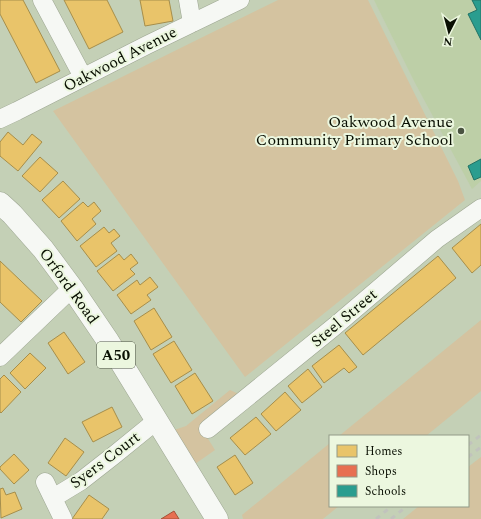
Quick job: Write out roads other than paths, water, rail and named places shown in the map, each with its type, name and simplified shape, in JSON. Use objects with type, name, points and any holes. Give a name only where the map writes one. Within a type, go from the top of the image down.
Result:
[{"type":"main road","name":"Orford Road","points":[[0,203],[12,214],[43,249],[72,288],[108,341],[217,519]]},
{"type":"street","points":[[42,0],[84,77]]},
{"type":"street","points":[[188,0],[192,24]]},
{"type":"street","name":"Oakwood Avenue","points":[[0,119],[240,0]]},
{"type":"street","name":"Steel Street","points":[[208,429],[335,326],[437,239],[481,208]]},
{"type":"street","points":[[0,357],[72,288]]},
{"type":"street","name":"Syers Court","points":[[53,498],[81,481],[156,421]]},
{"type":"street","name":"Syers Court","points":[[45,482],[63,519]]},
{"type":"railway","points":[[469,444],[481,435]]},
{"type":"railway","points":[[469,456],[481,447]]},
{"type":"railway","points":[[376,519],[391,507]]},
{"type":"railway","points":[[391,519],[406,507]]},
{"type":"place","name":"Oakwood Avenue Community Primary School","points":[[461,131]]}]
